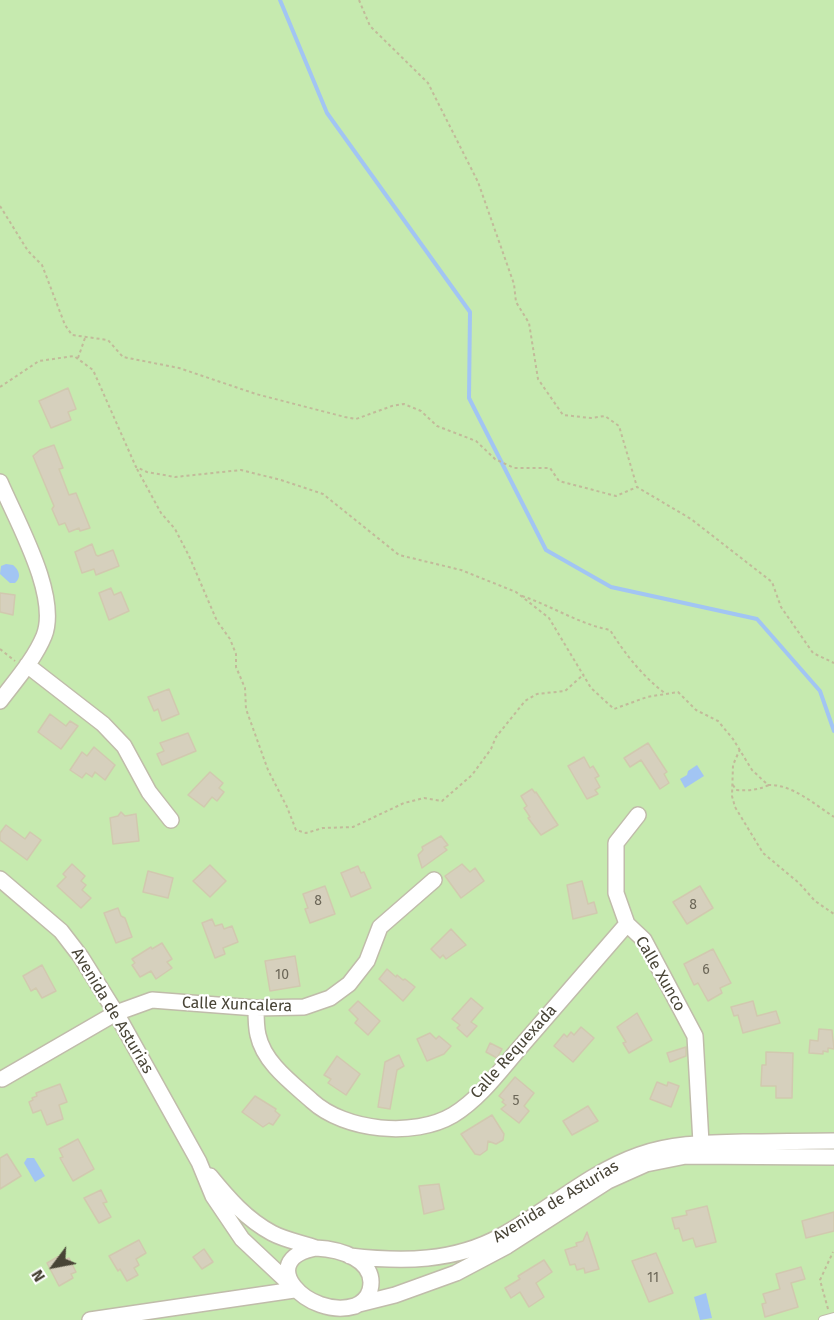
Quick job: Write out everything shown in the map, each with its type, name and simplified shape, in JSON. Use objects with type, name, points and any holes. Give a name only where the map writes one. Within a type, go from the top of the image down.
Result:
[{"type":"street","points":[[0,483],[42,579],[48,606],[45,635],[26,667],[0,701]]},
{"type":"street","points":[[26,667],[103,724],[124,746],[149,792],[171,820]]},
{"type":"street","name":"Calle Xunco","points":[[638,815],[616,843],[616,893],[627,924],[644,940],[695,1036],[700,1143]]},
{"type":"street","name":"Avenida de Asturias","points":[[0,879],[61,931],[81,957],[116,1013],[199,1162],[213,1196],[242,1239],[293,1288]]},
{"type":"street","name":"Calle Xuncalera","points":[[2,1079],[116,1013],[152,1000],[256,1008],[304,1007],[330,998],[349,984],[368,961],[380,927],[434,880]]},
{"type":"street","name":"Calle Requexada","points":[[256,1008],[258,1036],[264,1052],[281,1073],[319,1108],[353,1123],[388,1129],[422,1126],[453,1115],[482,1091],[627,924]]},
{"type":"street","name":"Avenida de Asturias","points":[[350,1256],[426,1259],[470,1249],[501,1236],[603,1171],[639,1154],[685,1143],[834,1141]]},
{"type":"street","name":"Avenida de Asturias","points":[[359,1304],[395,1295],[456,1273],[507,1246],[608,1181],[646,1164],[686,1156],[834,1157]]},
{"type":"street","name":"Avenida de Asturias","points":[[199,1162],[233,1203],[250,1219],[273,1233],[316,1248]]},
{"type":"street","points":[[316,1248],[350,1256],[362,1263],[369,1272],[371,1282],[369,1292],[359,1304],[324,1313],[293,1288],[288,1280],[290,1263],[300,1254],[316,1248]]},
{"type":"street","points":[[90,1320],[293,1288]]},
{"type":"path","points":[[359,0],[370,26],[428,83],[478,182],[514,284],[516,302],[529,323],[538,379],[563,415],[591,418],[606,416],[619,426],[637,487],[691,519],[772,582],[781,607],[813,653],[834,663]]},
{"type":"path","points":[[0,206],[28,251],[42,264],[65,325],[72,335],[108,339],[123,357],[179,368],[256,394],[345,417],[356,419],[404,404],[421,411],[437,426],[476,441],[495,459],[514,468],[550,468],[559,481],[616,496],[637,487]]},
{"type":"path","points":[[77,358],[86,338]]},
{"type":"path","points":[[0,387],[39,361],[74,356],[93,370],[136,467],[161,513],[175,529],[217,621],[230,639],[236,654],[236,667],[245,688],[246,709],[268,770],[296,830],[306,833],[323,828],[353,827],[404,803],[424,798],[442,801],[472,775],[491,749],[496,736],[525,701],[537,694],[565,691],[584,674]]},
{"type":"path","points":[[136,467],[147,472],[175,477],[241,470],[323,494],[399,555],[461,570],[520,596],[546,604],[595,627],[610,630],[650,682],[666,694]]},
{"type":"path","points":[[520,596],[549,618],[591,688],[614,709],[647,697],[678,692],[696,710],[718,721],[740,749],[752,770],[770,785]]},
{"type":"path","points":[[0,649],[26,667]]},
{"type":"path","points":[[740,749],[733,765],[732,796],[735,807],[763,853],[799,883],[815,901],[834,914]]},
{"type":"path","points":[[733,785],[736,790],[758,790],[780,784],[834,817]]},
{"type":"path","points":[[829,1317],[820,1280],[833,1252]]},
{"type":"green space","points":[[0,0],[834,0],[834,1320],[0,1320]]},
{"type":"water","points":[[13,565],[18,571],[19,576],[15,583],[10,583],[0,574],[1,566]]},
{"type":"water","points":[[697,765],[704,776],[685,788],[680,779]]},
{"type":"water","points":[[27,1158],[34,1158],[45,1176],[35,1182],[24,1163]]},
{"type":"water","points":[[706,1293],[712,1318],[700,1320],[694,1297]]},
{"type":"building","points":[[68,388],[76,409],[68,412],[71,420],[51,428],[39,401]]},
{"type":"building","points":[[54,445],[63,468],[59,469],[69,495],[76,493],[90,528],[80,531],[79,528],[69,532],[65,523],[59,525],[52,509],[54,506],[33,456],[40,450]]},
{"type":"building","points":[[92,544],[98,556],[113,550],[119,566],[96,575],[94,569],[82,573],[75,552]]},
{"type":"building","points":[[111,588],[114,595],[121,592],[129,611],[109,620],[99,593]]},
{"type":"building","points":[[0,593],[15,595],[13,615],[0,612]]},
{"type":"building","points":[[169,689],[179,714],[162,721],[158,709],[154,711],[148,697]]},
{"type":"building","points":[[50,714],[66,726],[70,721],[78,726],[61,749],[38,732]]},
{"type":"building","points":[[188,733],[196,751],[162,765],[157,754],[164,751],[160,743]]},
{"type":"building","points":[[648,743],[667,772],[664,774],[669,783],[660,789],[641,760],[630,767],[624,758]]},
{"type":"building","points":[[94,747],[115,765],[105,780],[95,772],[92,777],[86,773],[82,778],[70,770],[82,752],[87,756]]},
{"type":"building","points":[[584,757],[590,768],[593,766],[599,776],[595,778],[600,787],[595,790],[598,794],[587,799],[568,766]]},
{"type":"building","points":[[210,772],[223,783],[219,788],[224,792],[217,801],[212,797],[204,807],[188,795]]},
{"type":"building","points":[[532,789],[558,825],[541,835],[528,818],[530,817],[524,808],[527,806],[521,796]]},
{"type":"building","points":[[121,812],[125,816],[136,814],[139,841],[113,844],[110,818],[118,816]]},
{"type":"building","points":[[6,825],[25,839],[30,832],[41,840],[27,860],[0,840],[0,833]]},
{"type":"building","points":[[441,836],[448,845],[444,847],[447,850],[422,868],[418,855],[423,850],[422,847]]},
{"type":"building","points":[[72,864],[85,876],[81,881],[86,885],[82,890],[91,898],[81,908],[57,886],[66,877],[63,874]]},
{"type":"building","points":[[462,864],[470,872],[475,868],[484,881],[461,898],[445,876]]},
{"type":"building","points":[[210,865],[226,881],[210,897],[193,881]]},
{"type":"building","points":[[358,866],[361,873],[364,872],[371,888],[351,897],[341,873]]},
{"type":"building","points":[[148,871],[173,878],[168,898],[143,892]]},
{"type":"building","points":[[582,881],[588,904],[594,902],[597,913],[573,919],[567,885]]},
{"type":"building","points":[[325,886],[335,914],[310,923],[303,894]]},
{"type":"building","points":[[700,886],[713,908],[687,924],[673,902]]},
{"type":"building","points":[[118,908],[121,916],[125,918],[132,937],[116,943],[104,913]]},
{"type":"building","points":[[212,919],[215,926],[222,924],[224,929],[232,926],[238,942],[223,948],[225,954],[215,958],[202,923]]},
{"type":"building","points":[[451,929],[466,945],[446,959],[443,955],[440,958],[431,949]]},
{"type":"building","points":[[162,943],[172,959],[167,962],[172,968],[156,979],[151,971],[140,977],[132,965],[135,963],[132,959]]},
{"type":"building","points":[[713,949],[731,983],[720,988],[722,993],[708,1001],[698,983],[694,985],[684,964]]},
{"type":"building","points":[[295,956],[300,986],[270,991],[265,961]]},
{"type":"building","points":[[42,965],[56,991],[42,998],[36,988],[31,991],[23,976]]},
{"type":"building","points":[[387,969],[396,977],[397,975],[405,979],[415,987],[403,1001],[379,979]]},
{"type":"building","points":[[471,998],[483,1008],[471,1022],[477,1026],[467,1037],[457,1028],[460,1025],[452,1019]]},
{"type":"building","points":[[358,1001],[380,1021],[368,1035],[355,1023],[358,1019],[349,1010]]},
{"type":"building","points":[[753,1001],[757,1016],[776,1011],[780,1023],[743,1033],[738,1015],[734,1016],[731,1007]]},
{"type":"building","points":[[637,1013],[652,1040],[629,1053],[623,1043],[626,1042],[617,1027]]},
{"type":"building","points":[[581,1027],[594,1038],[573,1062],[554,1046],[564,1034],[567,1037],[571,1032],[574,1035]]},
{"type":"building","points":[[819,1029],[832,1030],[834,1049],[828,1048],[828,1052],[823,1051],[823,1054],[809,1053],[810,1040],[818,1041]]},
{"type":"building","points":[[430,1033],[436,1039],[439,1036],[451,1046],[444,1054],[427,1061],[417,1039]]},
{"type":"building","points":[[490,1043],[502,1049],[497,1058],[486,1052]]},
{"type":"building","points":[[686,1047],[686,1056],[670,1062],[667,1053]]},
{"type":"building","points":[[766,1052],[793,1053],[792,1098],[776,1098],[776,1086],[761,1086],[762,1065],[766,1065]]},
{"type":"building","points":[[399,1055],[404,1066],[397,1070],[390,1109],[378,1107],[385,1062]]},
{"type":"building","points":[[337,1056],[360,1074],[346,1095],[328,1083],[331,1079],[324,1075]]},
{"type":"building","points":[[515,1077],[534,1093],[524,1106],[529,1111],[519,1123],[501,1109],[506,1105],[499,1096]]},
{"type":"building","points":[[657,1082],[667,1086],[668,1082],[679,1086],[671,1107],[650,1099]]},
{"type":"building","points":[[60,1084],[67,1102],[59,1105],[63,1119],[47,1125],[41,1110],[33,1113],[29,1102],[37,1096],[36,1093]]},
{"type":"building","points":[[255,1096],[276,1109],[275,1111],[280,1115],[273,1125],[269,1123],[263,1127],[242,1112]]},
{"type":"building","points":[[588,1106],[598,1121],[572,1135],[563,1121]]},
{"type":"building","points":[[492,1115],[504,1134],[503,1140],[496,1144],[488,1141],[487,1150],[480,1155],[475,1154],[461,1134]]},
{"type":"building","points":[[78,1139],[94,1169],[73,1181],[60,1158],[63,1157],[59,1149]]},
{"type":"building","points":[[7,1154],[21,1176],[0,1189],[0,1158]]},
{"type":"building","points":[[439,1184],[444,1209],[424,1214],[419,1186]]},
{"type":"building","points":[[101,1190],[107,1202],[103,1203],[111,1217],[99,1223],[84,1198]]},
{"type":"building","points":[[707,1206],[716,1242],[696,1247],[693,1238],[683,1241],[679,1228],[675,1229],[672,1218],[687,1215],[686,1211]]},
{"type":"building","points":[[834,1212],[834,1231],[806,1238],[802,1221]]},
{"type":"building","points":[[587,1232],[599,1269],[585,1273],[584,1268],[577,1270],[575,1264],[570,1265],[565,1250],[577,1246],[576,1243],[583,1241]]},
{"type":"building","points":[[139,1240],[146,1253],[136,1259],[139,1265],[134,1268],[138,1275],[127,1281],[109,1256]]},
{"type":"building","points":[[204,1249],[213,1262],[202,1269],[193,1257]]},
{"type":"building","points":[[656,1253],[673,1293],[649,1302],[632,1261]]},
{"type":"building","points":[[61,1255],[64,1260],[69,1258],[76,1272],[71,1274],[73,1278],[59,1286],[47,1263]]},
{"type":"building","points":[[544,1260],[552,1272],[536,1283],[544,1297],[529,1307],[520,1292],[511,1298],[505,1288],[520,1279],[518,1276]]},
{"type":"building","points":[[801,1267],[805,1279],[791,1283],[798,1307],[765,1317],[762,1304],[766,1303],[763,1294],[780,1289],[776,1274]]},
{"type":"waterway","points":[[280,0],[327,113],[470,312],[469,398],[546,550],[611,587],[757,619],[820,691],[834,731]]}]
